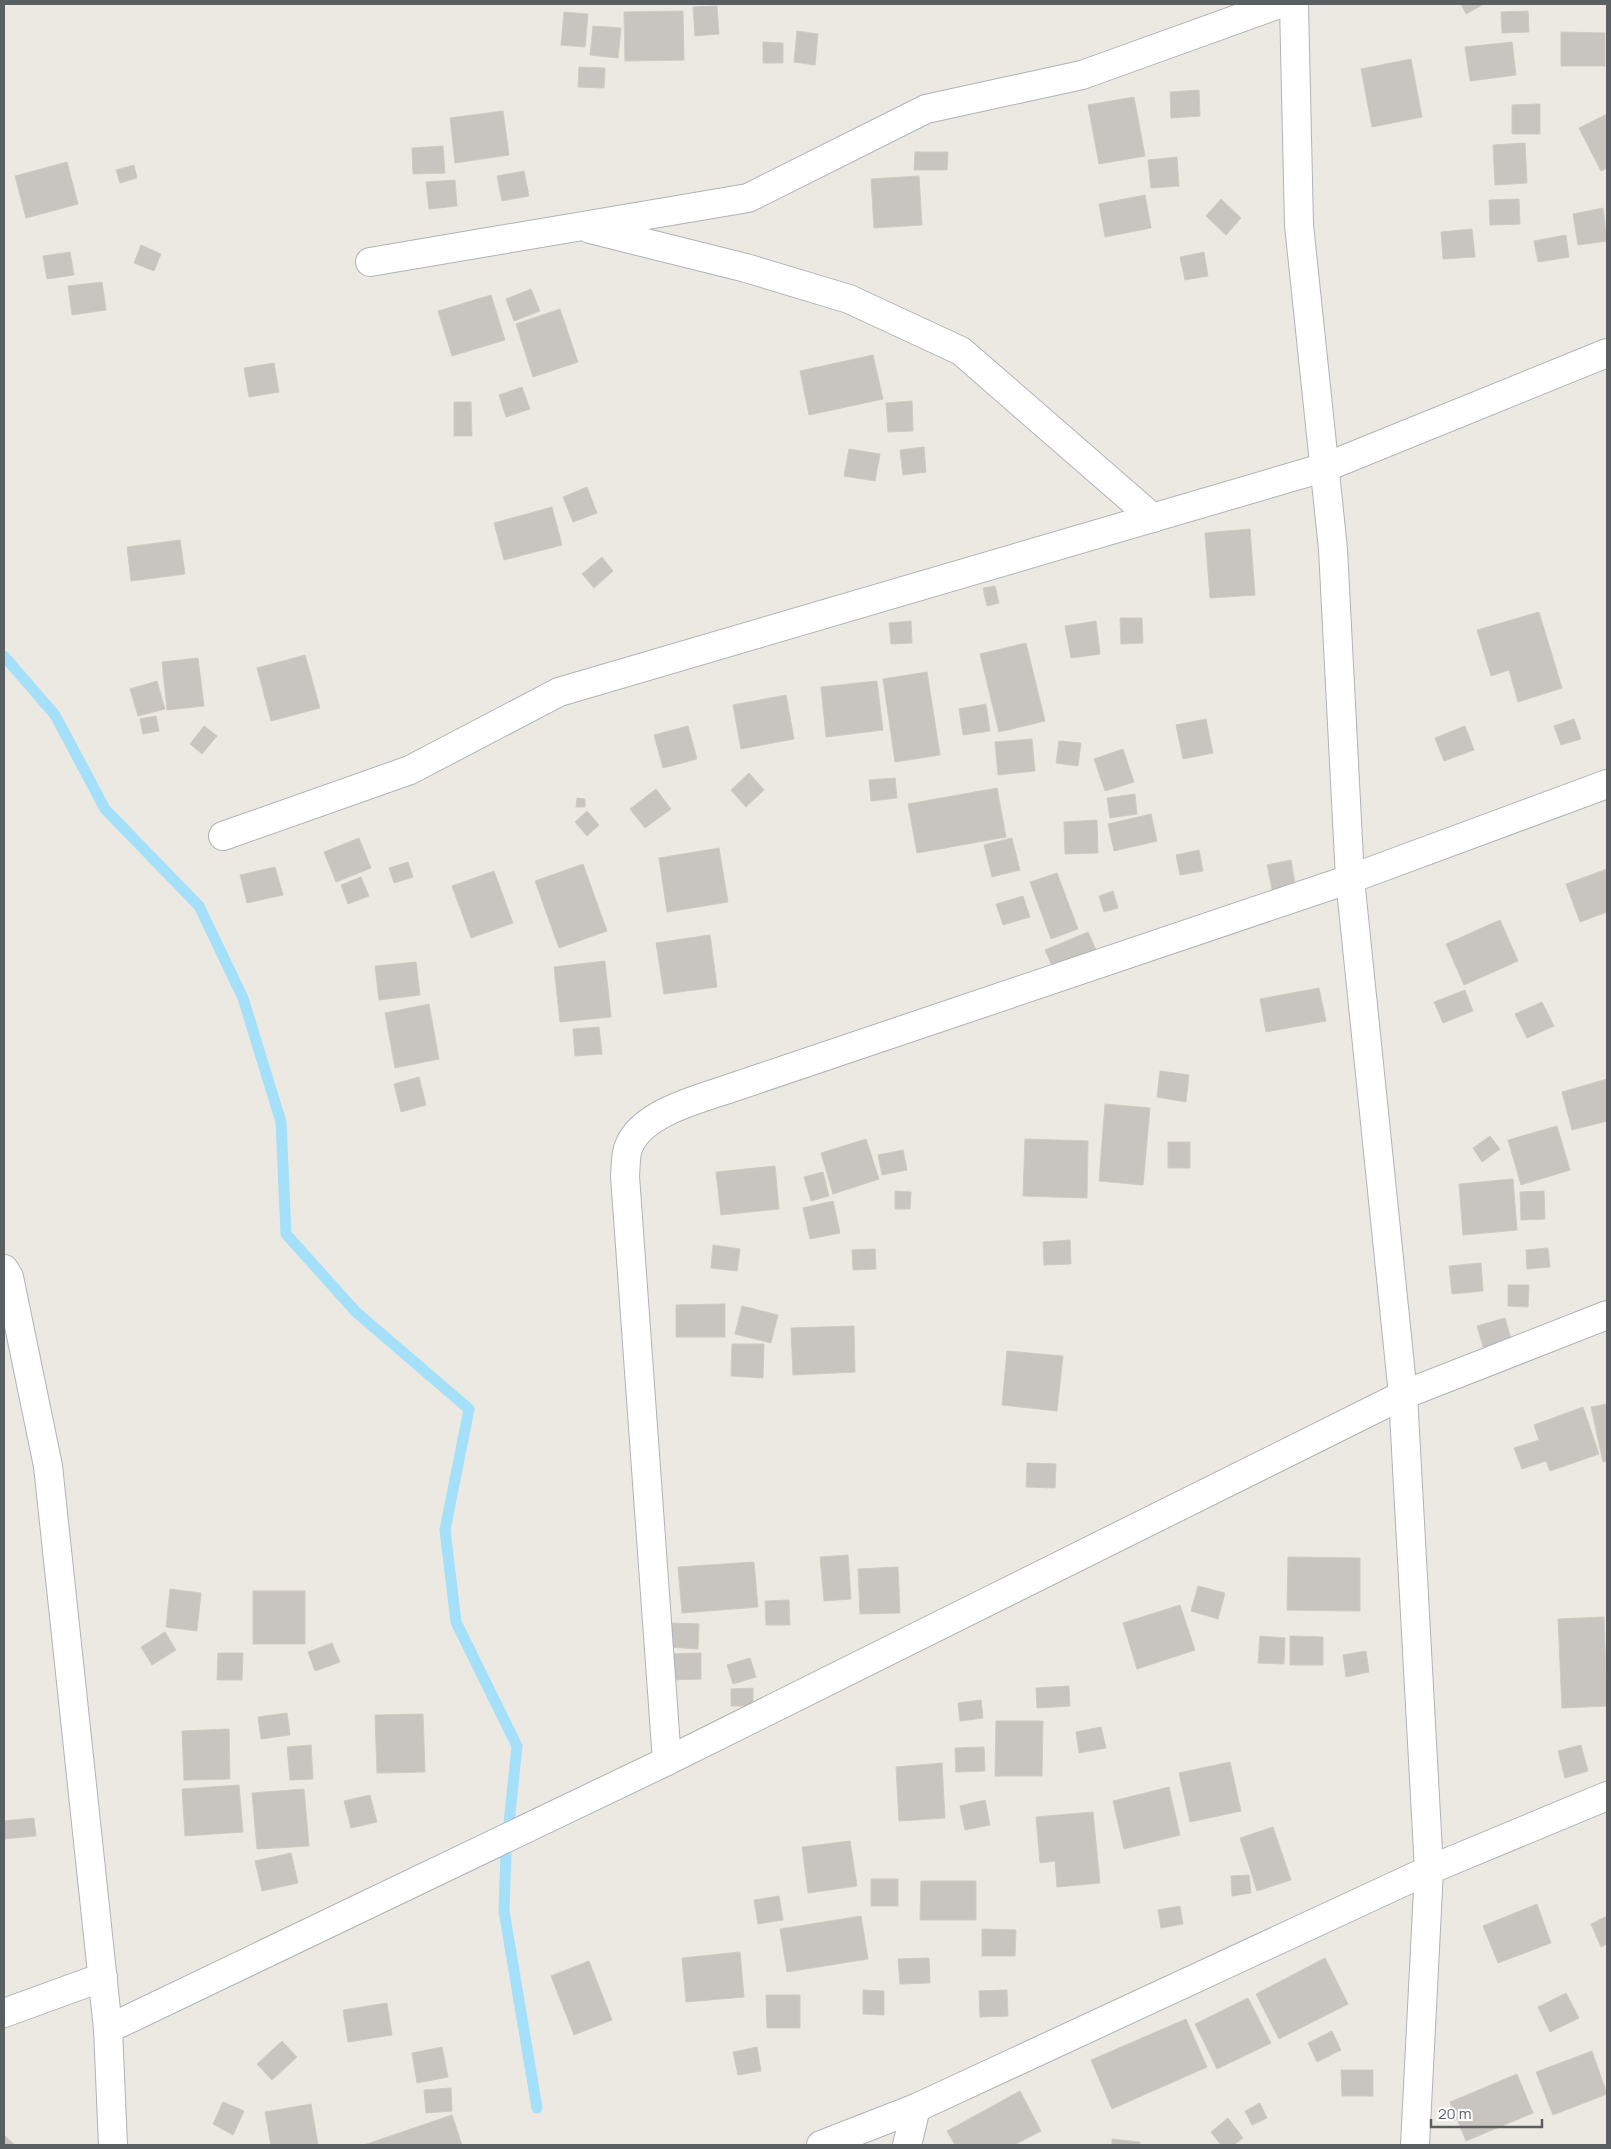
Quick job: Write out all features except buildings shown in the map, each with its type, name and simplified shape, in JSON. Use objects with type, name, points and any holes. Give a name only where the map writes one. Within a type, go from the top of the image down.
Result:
[{"type":"street","points":[[370,262],[748,198],[926,109],[1082,75],[1279,4]]},
{"type":"street","points":[[1294,4],[1299,225],[1333,549],[1350,879],[1403,1395],[1429,1870],[1415,2145]]},
{"type":"street","points":[[580,227],[746,268],[849,299],[961,351],[1153,518]]},
{"type":"street","points":[[223,836],[410,770],[559,692],[1326,468],[1607,353]]},
{"type":"street","points":[[666,1761],[625,1176],[628,1146],[640,1127],[673,1109],[734,1087],[1350,879],[1607,784]]},
{"type":"street","points":[[4,1268],[9,1277],[13,1346],[48,1466],[108,2029],[113,2145]]},
{"type":"street","points":[[108,2029],[666,1761],[1403,1395],[1607,1315]]},
{"type":"street","points":[[821,2145],[916,2108],[1429,1870],[1607,1796]]},
{"type":"street","points":[[4,2013],[103,1977]]},
{"type":"street","points":[[907,2145],[916,2108]]},
{"type":"waterway","points":[[4,656],[55,715],[105,809],[199,906],[243,998],[281,1122],[286,1234],[356,1312],[469,1409],[445,1530],[456,1622],[517,1746],[506,1852],[504,1911],[537,2108]]}]
